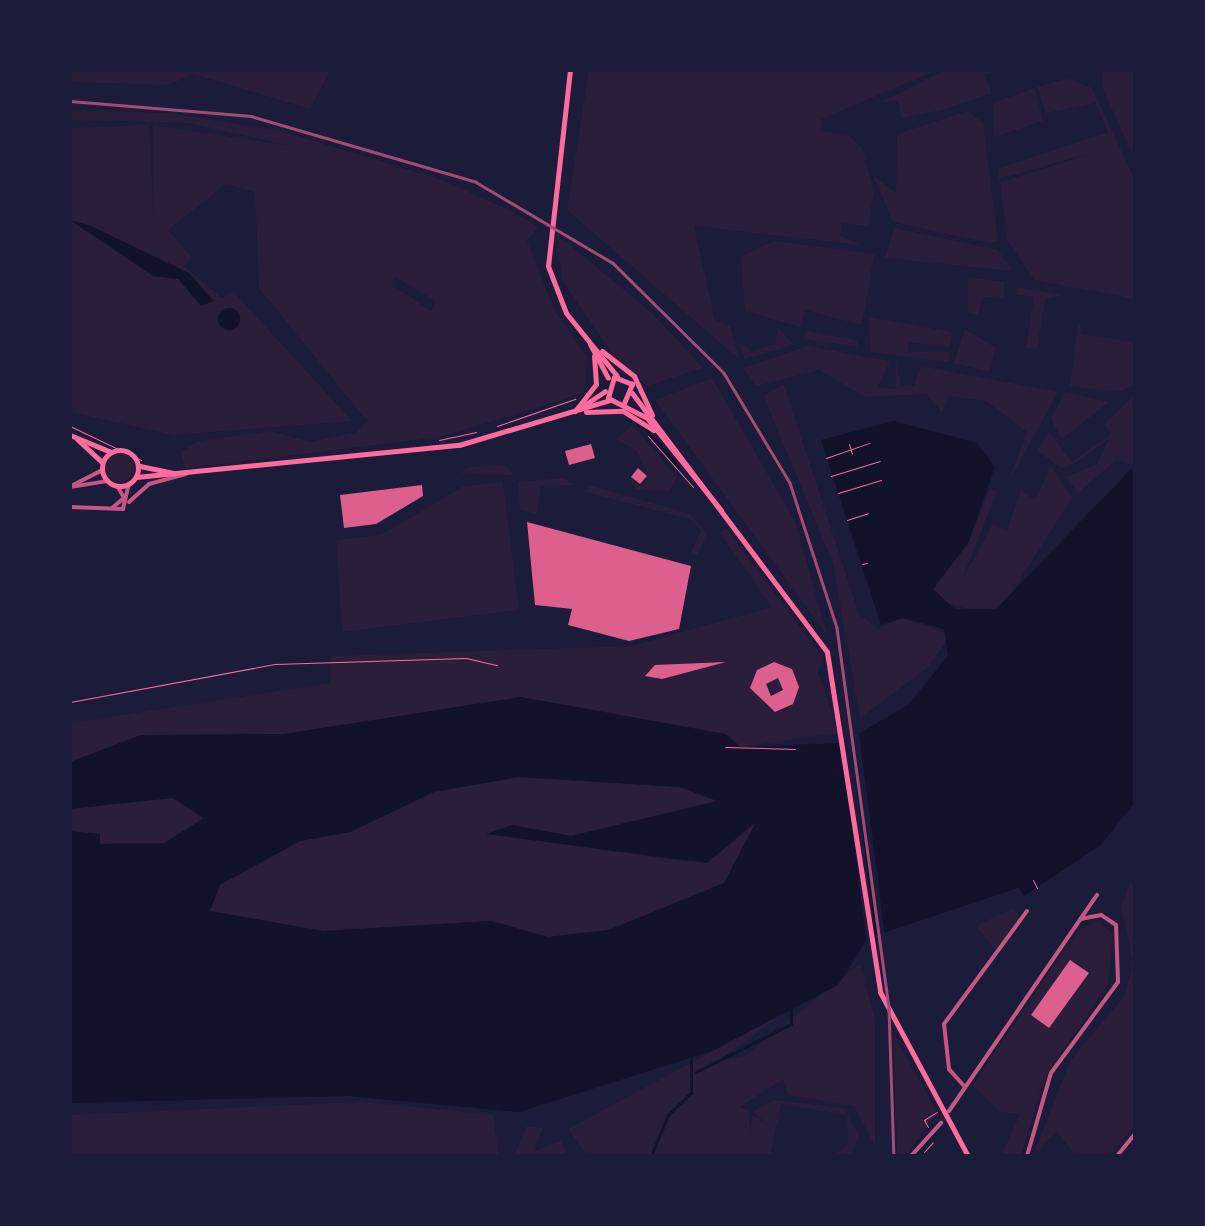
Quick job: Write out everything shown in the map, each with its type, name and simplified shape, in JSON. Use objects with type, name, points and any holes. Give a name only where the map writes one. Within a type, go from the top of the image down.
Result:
[{"type":"main road","points":[[568,72],[548,229],[550,280],[592,346],[656,422],[827,652],[876,977],[896,1029],[968,1156]]},
{"type":"main road","points":[[573,412],[605,391],[608,381],[592,346]]},
{"type":"main road","points":[[573,412],[594,389],[592,346]]},
{"type":"main road","points":[[592,346],[634,376],[656,422]]},
{"type":"main road","points":[[608,381],[617,376]]},
{"type":"main road","points":[[605,391],[610,400]]},
{"type":"main road","points":[[624,402],[632,393]]},
{"type":"main road","points":[[136,478],[459,445],[610,400],[624,402],[661,436],[730,520]]},
{"type":"main road","points":[[573,412],[622,411],[661,436]]},
{"type":"main road","points":[[72,436],[111,452],[130,452],[138,466],[136,478],[118,487],[106,481],[102,466],[72,436]]},
{"type":"main road","points":[[102,466],[111,452]]},
{"type":"main road","points":[[138,466],[186,474]]},
{"type":"street","points":[[70,486],[102,466]]},
{"type":"street","points":[[70,507],[110,509],[130,502],[149,484],[186,474]]},
{"type":"street","points":[[70,486],[106,481]]},
{"type":"street","points":[[130,484],[130,502]]},
{"type":"street","points":[[110,509],[124,498],[118,487]]},
{"type":"street","points":[[943,1111],[966,1087],[1096,895]]},
{"type":"street","points":[[966,1087],[950,1070],[944,1024],[1026,911]]},
{"type":"street","points":[[1027,1156],[1051,1072],[1118,982],[1119,934],[1101,915],[1080,919]]},
{"type":"street","points":[[914,1156],[941,1123]]},
{"type":"street","points":[[1117,1156],[1135,1134]]},
{"type":"path","points":[[430,441],[594,389]]},
{"type":"path","points":[[70,426],[128,446],[149,466]]},
{"type":"path","points":[[642,428],[704,501]]},
{"type":"path","points":[[826,458],[849,449],[867,443],[867,450],[849,449]]},
{"type":"path","points":[[832,476],[880,461]]},
{"type":"path","points":[[869,464],[870,469]]},
{"type":"path","points":[[838,493],[877,476]]},
{"type":"path","points":[[861,492],[872,477]]},
{"type":"path","points":[[867,478],[868,491]]},
{"type":"path","points":[[866,484],[879,488]]},
{"type":"path","points":[[866,484],[873,489]]},
{"type":"path","points":[[847,520],[868,513]]},
{"type":"path","points":[[862,564],[868,562]]},
{"type":"path","points":[[70,702],[275,664],[466,658],[497,665]]},
{"type":"path","points":[[725,747],[795,749]]},
{"type":"path","points":[[1032,880],[1037,888]]},
{"type":"path","points":[[931,1131],[924,1120],[943,1111]]},
{"type":"path","points":[[914,1156],[936,1138]]},
{"type":"shaded area","points":[[70,70],[330,70],[310,109],[194,74],[168,85],[70,82]]},
{"type":"shaded area","points":[[589,70],[937,70],[822,119],[820,131],[848,135],[862,148],[874,191],[868,226],[842,223],[840,236],[862,245],[694,226],[715,320],[730,326],[739,359],[567,210]]},
{"type":"shaded area","points":[[945,70],[999,70],[985,75],[992,93],[942,110],[901,118],[898,101],[881,102]]},
{"type":"shaded area","points":[[1102,70],[1135,70],[1135,160],[1102,87]]},
{"type":"shaded area","points":[[1068,78],[1092,88],[1135,180],[1135,299],[1034,280],[1007,239],[1000,183],[1094,152],[999,179],[998,169],[1108,132],[1096,103],[1046,113],[1037,87]]},
{"type":"shaded area","points":[[1035,88],[1043,121],[994,137],[993,103]]},
{"type":"shaded area","points":[[70,110],[168,113],[281,131],[442,180],[511,211],[538,227],[527,241],[555,311],[587,358],[584,393],[441,437],[185,468],[181,452],[199,441],[270,431],[310,442],[357,432],[367,421],[259,288],[255,192],[226,184],[168,230],[192,258],[184,266],[222,298],[233,291],[352,421],[174,435],[70,412],[70,128],[149,125],[154,220],[153,125],[297,147],[187,123],[70,120]],"holes":[[[395,277],[436,301],[431,311],[394,286]]]},
{"type":"shaded area","points":[[968,111],[983,123],[998,240],[990,243],[893,222],[873,175],[896,193],[897,134]]},
{"type":"shaded area","points":[[70,220],[91,226],[189,273],[214,301],[201,306],[178,279],[153,276]]},
{"type":"shaded area","points":[[894,228],[998,250],[1013,271],[885,258]]},
{"type":"shaded area","points":[[556,234],[651,312],[703,368],[647,386],[615,358],[562,280]]},
{"type":"shaded area","points":[[773,241],[874,254],[862,325],[805,310],[800,327],[745,311],[741,257]]},
{"type":"shaded area","points":[[968,277],[1005,282],[1003,298],[982,297],[978,315],[968,313]]},
{"type":"shaded area","points":[[1017,287],[1062,295],[1045,299],[1037,349],[1026,348],[1034,297],[1016,295]]},
{"type":"shaded area","points":[[229,308],[237,311],[237,327],[229,330],[221,327],[218,319],[221,311]]},
{"type":"shaded area","points":[[869,317],[953,332],[950,347],[908,342],[908,352],[950,352],[949,362],[870,352]]},
{"type":"shaded area","points":[[1079,318],[1081,334],[1135,342],[1135,385],[1118,392],[1070,386]]},
{"type":"shaded area","points":[[809,319],[807,331],[857,340],[857,347],[804,339]]},
{"type":"shaded area","points":[[778,327],[794,345],[744,359],[740,342],[751,351],[775,344]]},
{"type":"shaded area","points":[[965,329],[996,348],[990,372],[954,363]]},
{"type":"shaded area","points":[[807,346],[890,361],[878,387],[896,389],[896,362],[901,385],[914,386],[921,366],[1058,392],[1008,483],[1027,432],[986,401],[949,396],[942,412],[926,394],[865,397],[819,370],[756,386],[743,368]]},
{"type":"shaded area","points":[[712,378],[795,521],[827,635],[655,400]]},
{"type":"shaded area","points":[[784,385],[859,614],[878,629],[902,618],[951,635],[928,667],[860,718],[833,563],[763,395]]},
{"type":"shaded area","points":[[1065,392],[1109,402],[1062,439],[1051,419]]},
{"type":"shaded area","points":[[1135,395],[1135,465],[1116,460],[1078,493],[1066,477],[1097,464],[1109,439],[1070,466],[1061,468],[1038,451],[1042,442],[1049,432],[1072,462],[1111,434],[1104,424]]},
{"type":"shaded area","points":[[894,421],[977,443],[995,467],[968,543],[933,589],[955,609],[996,609],[1135,465],[1135,802],[1101,845],[1024,896],[1018,888],[868,938],[838,985],[712,1051],[519,1112],[348,1096],[70,1103],[70,831],[100,834],[100,844],[164,843],[204,818],[173,798],[70,809],[70,762],[141,735],[284,734],[521,697],[725,734],[741,747],[843,743],[908,705],[948,656],[944,629],[903,618],[881,625],[821,440]],"holes":[[[518,777],[680,787],[717,801],[571,836],[512,825],[486,834],[707,863],[756,822],[724,883],[609,930],[548,937],[491,921],[323,931],[210,911],[220,885],[300,841],[350,832],[434,792]]]},
{"type":"shaded area","points":[[633,425],[677,478],[669,491],[636,490],[629,478],[642,487],[648,476],[637,451],[616,439]]},
{"type":"shaded area","points":[[120,454],[130,458],[134,468],[130,478],[120,482],[110,478],[106,468],[110,458]]},
{"type":"shaded area","points":[[504,464],[514,475],[462,474],[466,468]]},
{"type":"shaded area","points":[[1051,466],[1072,498],[1006,601],[982,614],[943,601],[933,589],[968,543],[990,489],[997,492],[961,582],[993,524],[1007,531],[1021,490],[1035,500]]},
{"type":"shaded area","points":[[563,478],[574,485],[541,486],[537,514],[520,510],[518,482]]},
{"type":"shaded area","points":[[503,482],[519,610],[342,632],[336,540],[381,535],[464,486]]},
{"type":"shaded area","points":[[589,485],[688,513],[707,533],[698,555],[690,554],[701,530],[693,520],[586,492]]},
{"type":"shaded area","points":[[727,529],[823,658],[818,672],[838,733],[741,747],[725,734],[521,697],[284,734],[141,735],[70,762],[70,723],[330,683],[331,656],[632,646],[772,607],[719,532]]},
{"type":"shaded area","points":[[518,777],[680,787],[719,801],[571,836],[512,825],[502,835],[688,862],[757,820],[724,883],[608,930],[548,937],[491,921],[323,931],[210,911],[220,884],[300,841],[350,832],[434,792]]},
{"type":"shaded area","points":[[116,797],[173,798],[204,819],[164,843],[99,844],[70,831],[70,809]]},
{"type":"shaded area","points":[[1130,882],[1135,885],[1135,1126],[1109,1156],[1075,1156],[1057,1131],[1033,1156],[1070,1061],[1124,997],[1133,962],[1121,907]]},
{"type":"shaded area","points":[[1013,908],[1022,921],[995,950],[976,926]]},
{"type":"shaded area","points":[[1098,921],[1113,934],[1108,985],[1045,1076],[1021,1156],[1001,1156],[1020,1114],[1000,1112],[973,1085],[1078,930]]},
{"type":"shaded area","points":[[860,964],[875,1020],[875,1146],[854,1106],[788,1095],[783,1079],[740,1107],[749,1110],[750,1133],[753,1114],[769,1127],[753,1111],[775,1100],[843,1108],[859,1135],[851,1156],[836,1154],[848,1145],[847,1115],[781,1104],[770,1156],[587,1156],[568,1129],[784,1013],[718,1061],[745,1056]]},
{"type":"shaded area","points":[[894,1035],[937,1112],[906,1156],[897,1156]]},
{"type":"shaded area","points":[[363,1102],[493,1115],[499,1156],[70,1156],[70,1115]]},
{"type":"shaded area","points":[[527,1126],[543,1128],[534,1151],[561,1141],[568,1156],[514,1156]]},
{"type":"pier","points":[[859,731],[885,936],[878,939],[852,734]]},
{"type":"pier","points":[[850,734],[876,940],[867,945],[841,738]]},
{"type":"building","points":[[591,444],[595,458],[569,465],[565,451]]},
{"type":"building","points":[[638,468],[647,476],[640,484],[631,477]]},
{"type":"building","points":[[422,485],[423,496],[376,524],[344,528],[340,495]]},
{"type":"building","points":[[527,522],[691,566],[679,629],[629,641],[568,625],[572,609],[535,605]]},
{"type":"building","points":[[726,662],[662,679],[645,676],[655,665]]},
{"type":"building","points":[[774,662],[792,669],[799,687],[793,704],[775,712],[750,688],[757,670]],"holes":[[[778,678],[783,690],[771,696],[766,684]]]},
{"type":"building","points":[[1070,960],[1089,973],[1049,1028],[1031,1015]]},
{"type":"waterway","points":[[644,426],[678,467]]},
{"type":"waterway","points":[[696,1072],[791,1024],[791,1010]]},
{"type":"waterway","points":[[651,1156],[668,1115],[691,1093],[691,1058]]},
{"type":"railway","points":[[70,101],[251,116],[476,182],[613,263],[724,373],[790,483],[837,628],[889,1009],[894,1156]]}]
